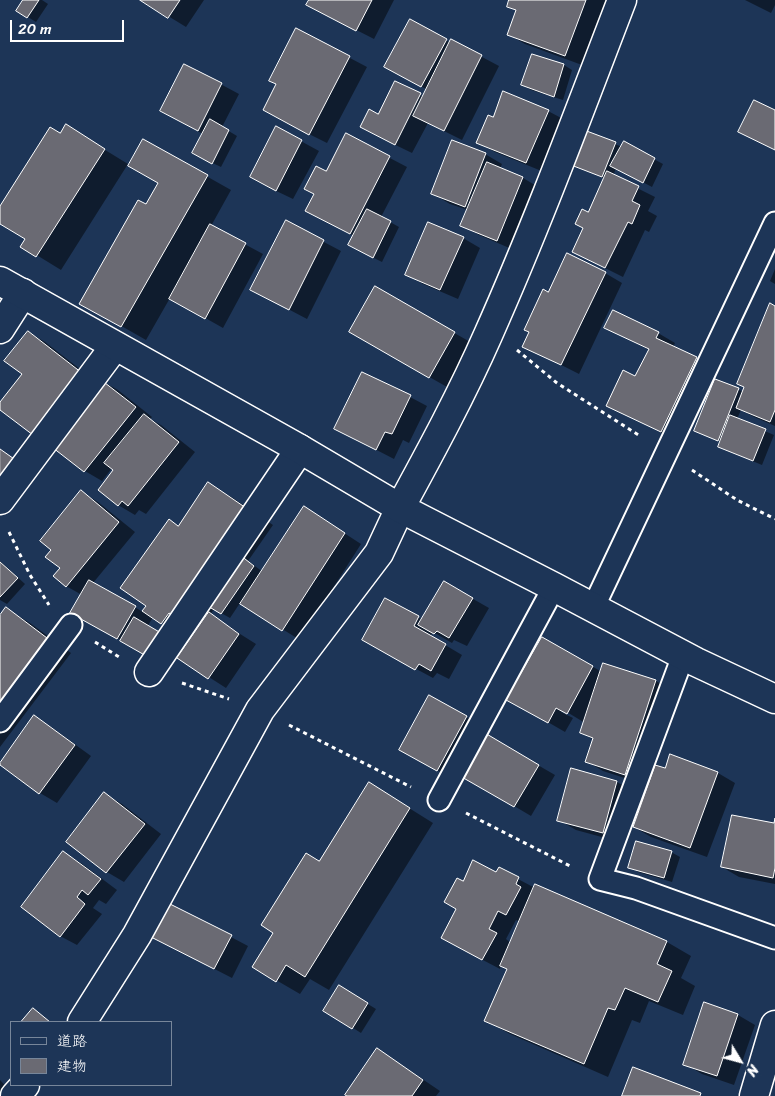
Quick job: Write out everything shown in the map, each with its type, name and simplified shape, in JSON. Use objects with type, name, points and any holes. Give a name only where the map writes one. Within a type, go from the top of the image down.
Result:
[{"type":"street","points":[[83,1021],[137,935],[260,710],[379,553],[488,335],[553,181],[622,0]]},
{"type":"street","points":[[0,329],[12,287],[300,449],[400,508],[683,656],[775,700]]},
{"type":"street","points":[[0,500],[115,346]]},
{"type":"street","points":[[149,672],[300,449]]},
{"type":"street","points":[[754,1096],[775,1025]]},
{"type":"street","points":[[15,1096],[24,1086]]},
{"type":"lane","points":[[593,608],[775,223]]},
{"type":"lane","points":[[439,800],[554,587]]},
{"type":"lane","points":[[0,722],[71,625]]},
{"type":"lane","points":[[683,656],[600,879],[636,888],[775,938]]},
{"type":"path","points":[[488,335],[520,352],[557,383],[737,500],[775,519]]},
{"type":"building","points":[[23,0],[39,0],[27,18],[16,11]]},
{"type":"building","points":[[140,0],[180,0],[168,18]]},
{"type":"building","points":[[309,0],[372,0],[356,31],[306,5]]},
{"type":"building","points":[[509,0],[586,0],[565,56],[507,35],[516,10],[507,7]]},
{"type":"building","points":[[410,19],[447,39],[421,87],[384,67]]},
{"type":"building","points":[[296,28],[350,56],[309,135],[263,110],[276,84],[269,81]]},
{"type":"building","points":[[451,39],[482,55],[444,131],[413,116]]},
{"type":"building","points":[[532,54],[564,64],[554,97],[521,85]]},
{"type":"building","points":[[184,64],[222,83],[198,131],[160,111]]},
{"type":"building","points":[[395,81],[421,93],[395,145],[360,127],[369,109],[378,114]]},
{"type":"building","points":[[503,91],[549,110],[526,163],[476,143],[488,115],[493,117]]},
{"type":"building","points":[[754,100],[775,110],[775,150],[738,132]]},
{"type":"building","points":[[210,119],[229,130],[212,164],[192,153]]},
{"type":"building","points":[[66,124],[105,149],[36,257],[20,247],[25,239],[0,224],[0,206],[50,127],[60,133]]},
{"type":"building","points":[[276,126],[302,140],[276,191],[250,177]]},
{"type":"building","points":[[584,130],[616,142],[602,177],[571,165]]},
{"type":"building","points":[[346,133],[390,156],[350,234],[305,211],[314,194],[304,189],[316,166],[326,171]]},
{"type":"building","points":[[143,139],[208,175],[121,327],[79,304],[138,200],[146,204],[158,183],[128,166]]},
{"type":"building","points":[[452,140],[486,153],[465,207],[431,194]]},
{"type":"building","points":[[624,141],[655,158],[643,183],[610,166]]},
{"type":"building","points":[[487,162],[523,177],[497,241],[460,226]]},
{"type":"building","points":[[607,171],[639,186],[632,201],[640,205],[632,224],[628,222],[605,268],[572,252],[583,228],[575,224],[582,209],[588,212]]},
{"type":"building","points":[[367,209],[391,221],[373,258],[348,245]]},
{"type":"building","points":[[286,220],[324,240],[289,310],[250,290]]},
{"type":"building","points":[[428,222],[464,237],[440,290],[405,275]]},
{"type":"building","points":[[210,224],[246,243],[205,319],[169,299]]},
{"type":"building","points":[[567,253],[606,272],[561,365],[522,347],[529,332],[524,330],[543,289],[548,292]]},
{"type":"building","points":[[375,286],[455,332],[429,378],[349,332]]},
{"type":"building","points":[[770,303],[775,306],[775,410],[770,422],[736,408],[744,387],[737,384]]},
{"type":"building","points":[[613,310],[659,332],[656,338],[697,357],[661,432],[606,406],[623,370],[635,376],[649,349],[604,328]]},
{"type":"building","points":[[28,331],[82,373],[33,435],[0,410],[0,402],[22,374],[4,361]]},
{"type":"building","points":[[362,372],[411,395],[392,434],[385,432],[376,450],[334,429]]},
{"type":"building","points":[[100,379],[136,407],[84,472],[48,444]]},
{"type":"building","points":[[715,379],[739,388],[718,441],[694,431]]},
{"type":"building","points":[[144,414],[179,442],[128,506],[122,501],[118,506],[98,490],[113,470],[104,463]]},
{"type":"building","points":[[730,415],[766,429],[753,461],[718,447]]},
{"type":"building","points":[[0,449],[17,461],[0,485]]},
{"type":"building","points":[[208,482],[249,510],[175,617],[169,613],[161,624],[142,611],[146,606],[120,588],[169,519],[178,526]]},
{"type":"building","points":[[81,490],[119,522],[66,587],[53,576],[60,568],[45,557],[51,550],[40,541]]},
{"type":"building","points":[[304,506],[345,533],[282,631],[240,604]]},
{"type":"building","points":[[240,555],[254,566],[221,614],[206,605]]},
{"type":"building","points":[[0,562],[18,578],[0,597]]},
{"type":"building","points":[[89,580],[136,606],[117,639],[70,613]]},
{"type":"building","points":[[444,581],[473,598],[449,638],[437,631],[434,634],[418,625]]},
{"type":"building","points":[[385,598],[419,616],[414,626],[446,644],[431,671],[419,664],[415,670],[362,640]]},
{"type":"building","points":[[6,607],[47,638],[0,702],[0,615]]},
{"type":"building","points":[[209,612],[239,634],[208,679],[177,658]]},
{"type":"building","points":[[134,617],[161,633],[148,657],[120,641]]},
{"type":"building","points":[[542,637],[593,666],[567,714],[556,708],[548,723],[506,700]]},
{"type":"building","points":[[603,663],[656,680],[625,775],[585,762],[593,738],[580,733]]},
{"type":"building","points":[[429,695],[467,716],[437,771],[399,750]]},
{"type":"building","points":[[34,715],[75,745],[39,794],[0,765]]},
{"type":"building","points":[[485,733],[539,765],[514,807],[460,776]]},
{"type":"building","points":[[670,754],[718,772],[690,848],[633,827],[655,765],[665,768]]},
{"type":"building","points":[[571,768],[617,781],[603,833],[557,821]]},
{"type":"building","points":[[369,782],[410,808],[305,977],[286,965],[276,982],[252,967],[273,933],[261,925],[306,853],[319,861]]},
{"type":"building","points":[[104,792],[145,824],[106,873],[66,842]]},
{"type":"building","points":[[732,815],[774,823],[775,818],[775,868],[773,878],[721,867]]},
{"type":"building","points":[[636,841],[672,851],[664,878],[628,868]]},
{"type":"building","points":[[63,851],[101,879],[88,895],[82,890],[77,897],[85,904],[60,937],[21,907]]},
{"type":"building","points":[[473,860],[496,872],[499,867],[519,877],[516,884],[521,887],[506,915],[498,911],[489,929],[497,933],[482,960],[441,938],[456,909],[444,902],[457,878],[463,881]]},
{"type":"building","points":[[535,884],[667,941],[657,964],[672,971],[658,1002],[625,988],[615,1010],[608,1008],[584,1064],[484,1021],[507,969],[500,966]]},
{"type":"building","points":[[166,902],[232,935],[214,969],[149,936]]},
{"type":"building","points":[[339,985],[368,1003],[352,1029],[323,1011]]},
{"type":"building","points":[[704,1002],[738,1014],[717,1076],[683,1065]]},
{"type":"building","points":[[33,1008],[49,1021],[22,1021]]},
{"type":"building","points":[[377,1048],[423,1080],[412,1096],[345,1095]]},
{"type":"building","points":[[633,1067],[701,1093],[700,1096],[622,1096]]}]
